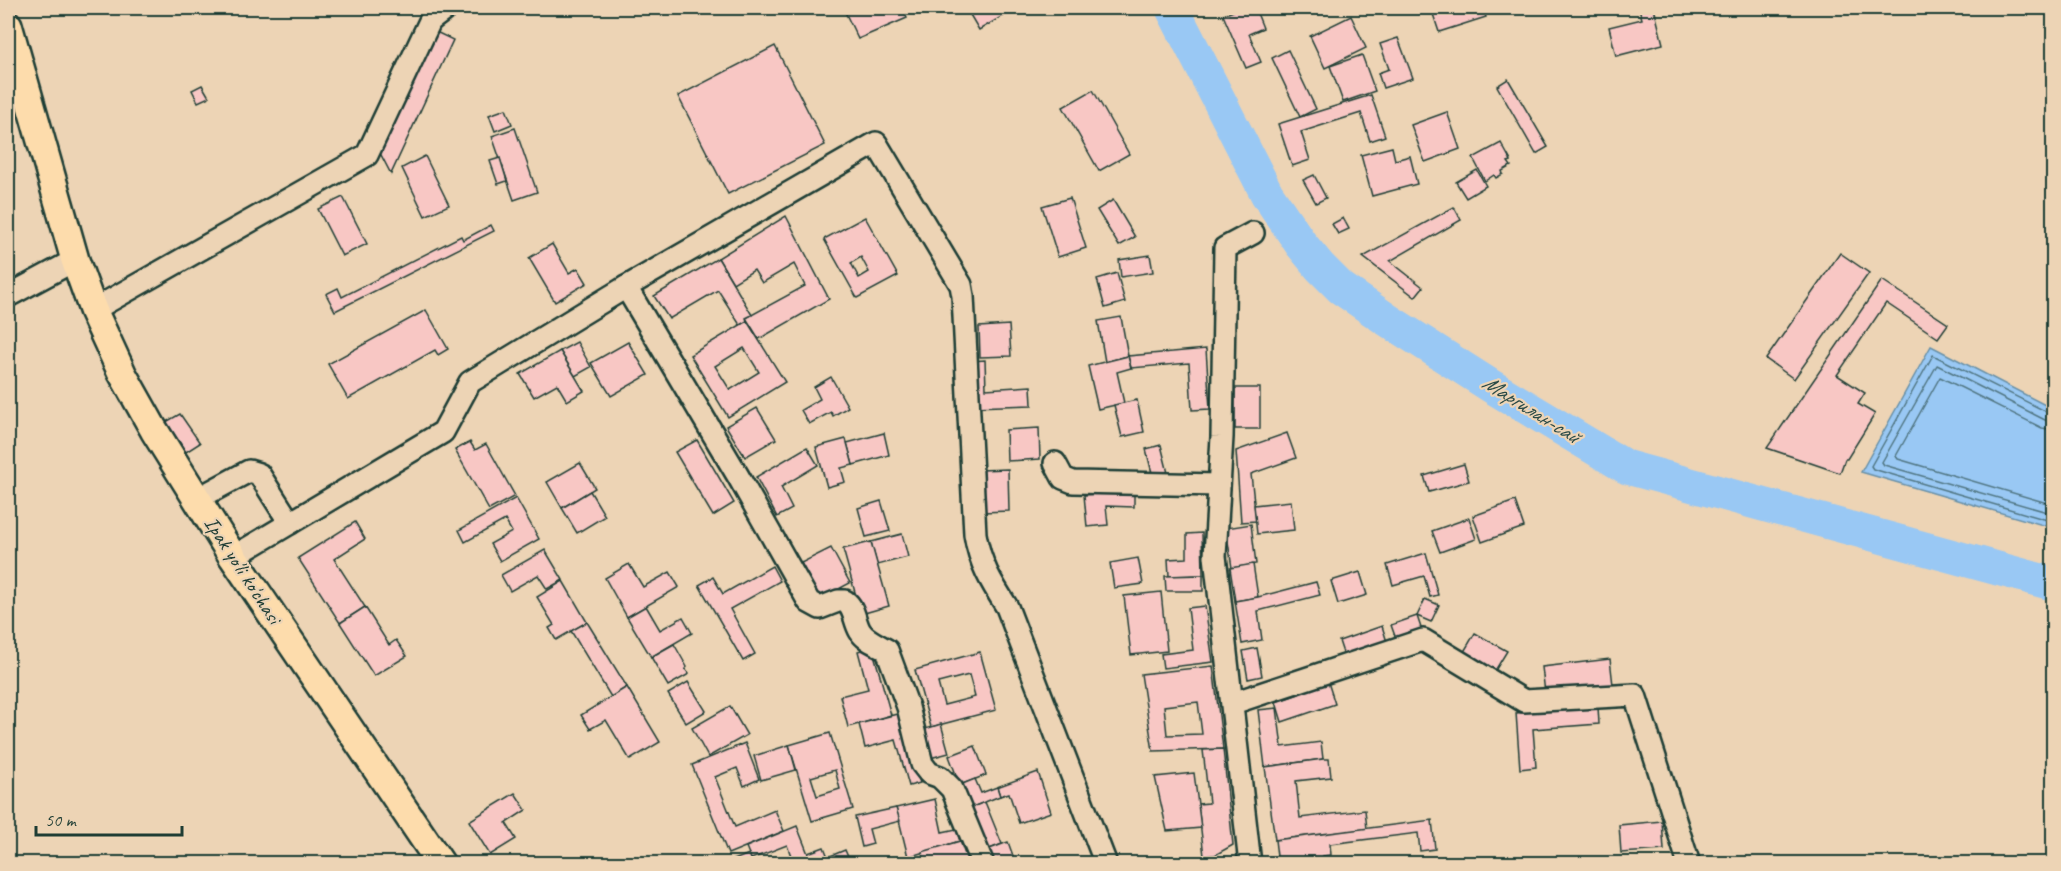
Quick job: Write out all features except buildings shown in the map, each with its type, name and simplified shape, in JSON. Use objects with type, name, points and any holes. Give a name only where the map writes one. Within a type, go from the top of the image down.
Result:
[{"type":"main road","name":"Ipak yo'li ko'chasi","points":[[8,25],[75,260],[93,310],[122,373],[154,430],[233,557],[441,864]]},
{"type":"street","points":[[93,310],[367,155],[430,21],[447,8]]},
{"type":"street","points":[[233,557],[443,432],[470,382],[626,287],[876,143],[961,285],[978,555],[988,579],[1007,608],[1106,864]]},
{"type":"street","points":[[1250,864],[1215,556],[1222,426],[1225,248],[1254,233]]},
{"type":"street","points":[[8,296],[75,260]]},
{"type":"street","points":[[626,287],[738,476],[809,602],[820,608],[838,601],[846,601],[850,605],[860,631],[869,640],[887,650],[908,707],[922,764],[929,773],[940,777],[952,789],[982,864]]},
{"type":"street","points":[[1055,463],[1063,478],[1072,482],[1219,485]]},
{"type":"street","points":[[197,499],[249,471],[259,474],[290,523]]},
{"type":"street","points":[[1233,703],[1423,640],[1524,701],[1635,695],[1689,864]]},
{"type":"water","points":[[1931,346],[2053,409],[2053,528],[1861,472]]},
{"type":"waterway","name":"Маргилан-сай","points":[[1172,8],[1267,194],[1301,244],[1341,288],[1386,319],[1491,386],[1626,467],[2054,584]]}]
